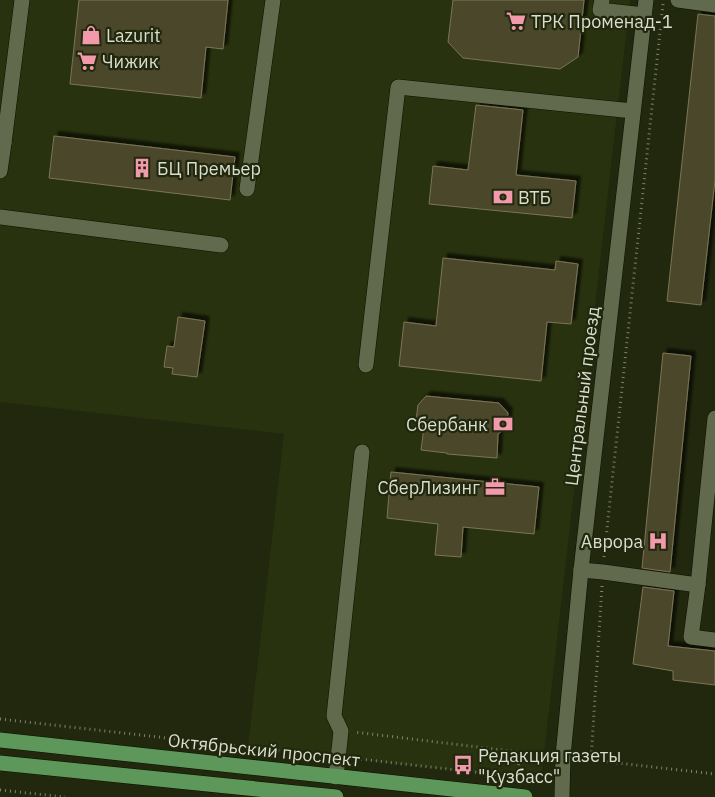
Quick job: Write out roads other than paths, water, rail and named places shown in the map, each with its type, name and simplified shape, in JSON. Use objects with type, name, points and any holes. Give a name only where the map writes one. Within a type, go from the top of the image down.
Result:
[{"type":"main road","name":"Октябрьский проспект","points":[[0,740],[525,797]]},
{"type":"main road","points":[[0,763],[336,797]]},
{"type":"street","points":[[0,171],[5,98],[22,0]]},
{"type":"street","points":[[247,189],[272,0]]},
{"type":"street","points":[[602,0],[600,10],[645,8]]},
{"type":"street","points":[[678,0],[715,5]]},
{"type":"street","name":"Центральный проезд","points":[[562,797],[563,756],[581,570],[645,8]]},
{"type":"street","points":[[366,365],[398,87],[633,111]]},
{"type":"street","points":[[0,218],[221,245]]},
{"type":"street","points":[[715,418],[692,636],[715,640]]},
{"type":"street","points":[[336,777],[341,731],[334,716],[362,452]]},
{"type":"street","points":[[581,570],[698,585]]},
{"type":"place","name":"ТРК Променад-1","points":[[516,21]]},
{"type":"place","name":"Lazurit","points":[[91,35]]},
{"type":"place","name":"Чижик","points":[[87,61]]},
{"type":"place","name":"БЦ Премьер","points":[[142,168]]},
{"type":"place","name":"ВТБ","points":[[503,197]]},
{"type":"place","name":"Сбербанк","points":[[503,424]]},
{"type":"place","name":"СберЛизинг","points":[[495,487]]},
{"type":"place","name":"Аврора","points":[[658,541]]},
{"type":"place","name":"Редакция газеты \"Кузбасс\"","points":[[463,765]]}]
